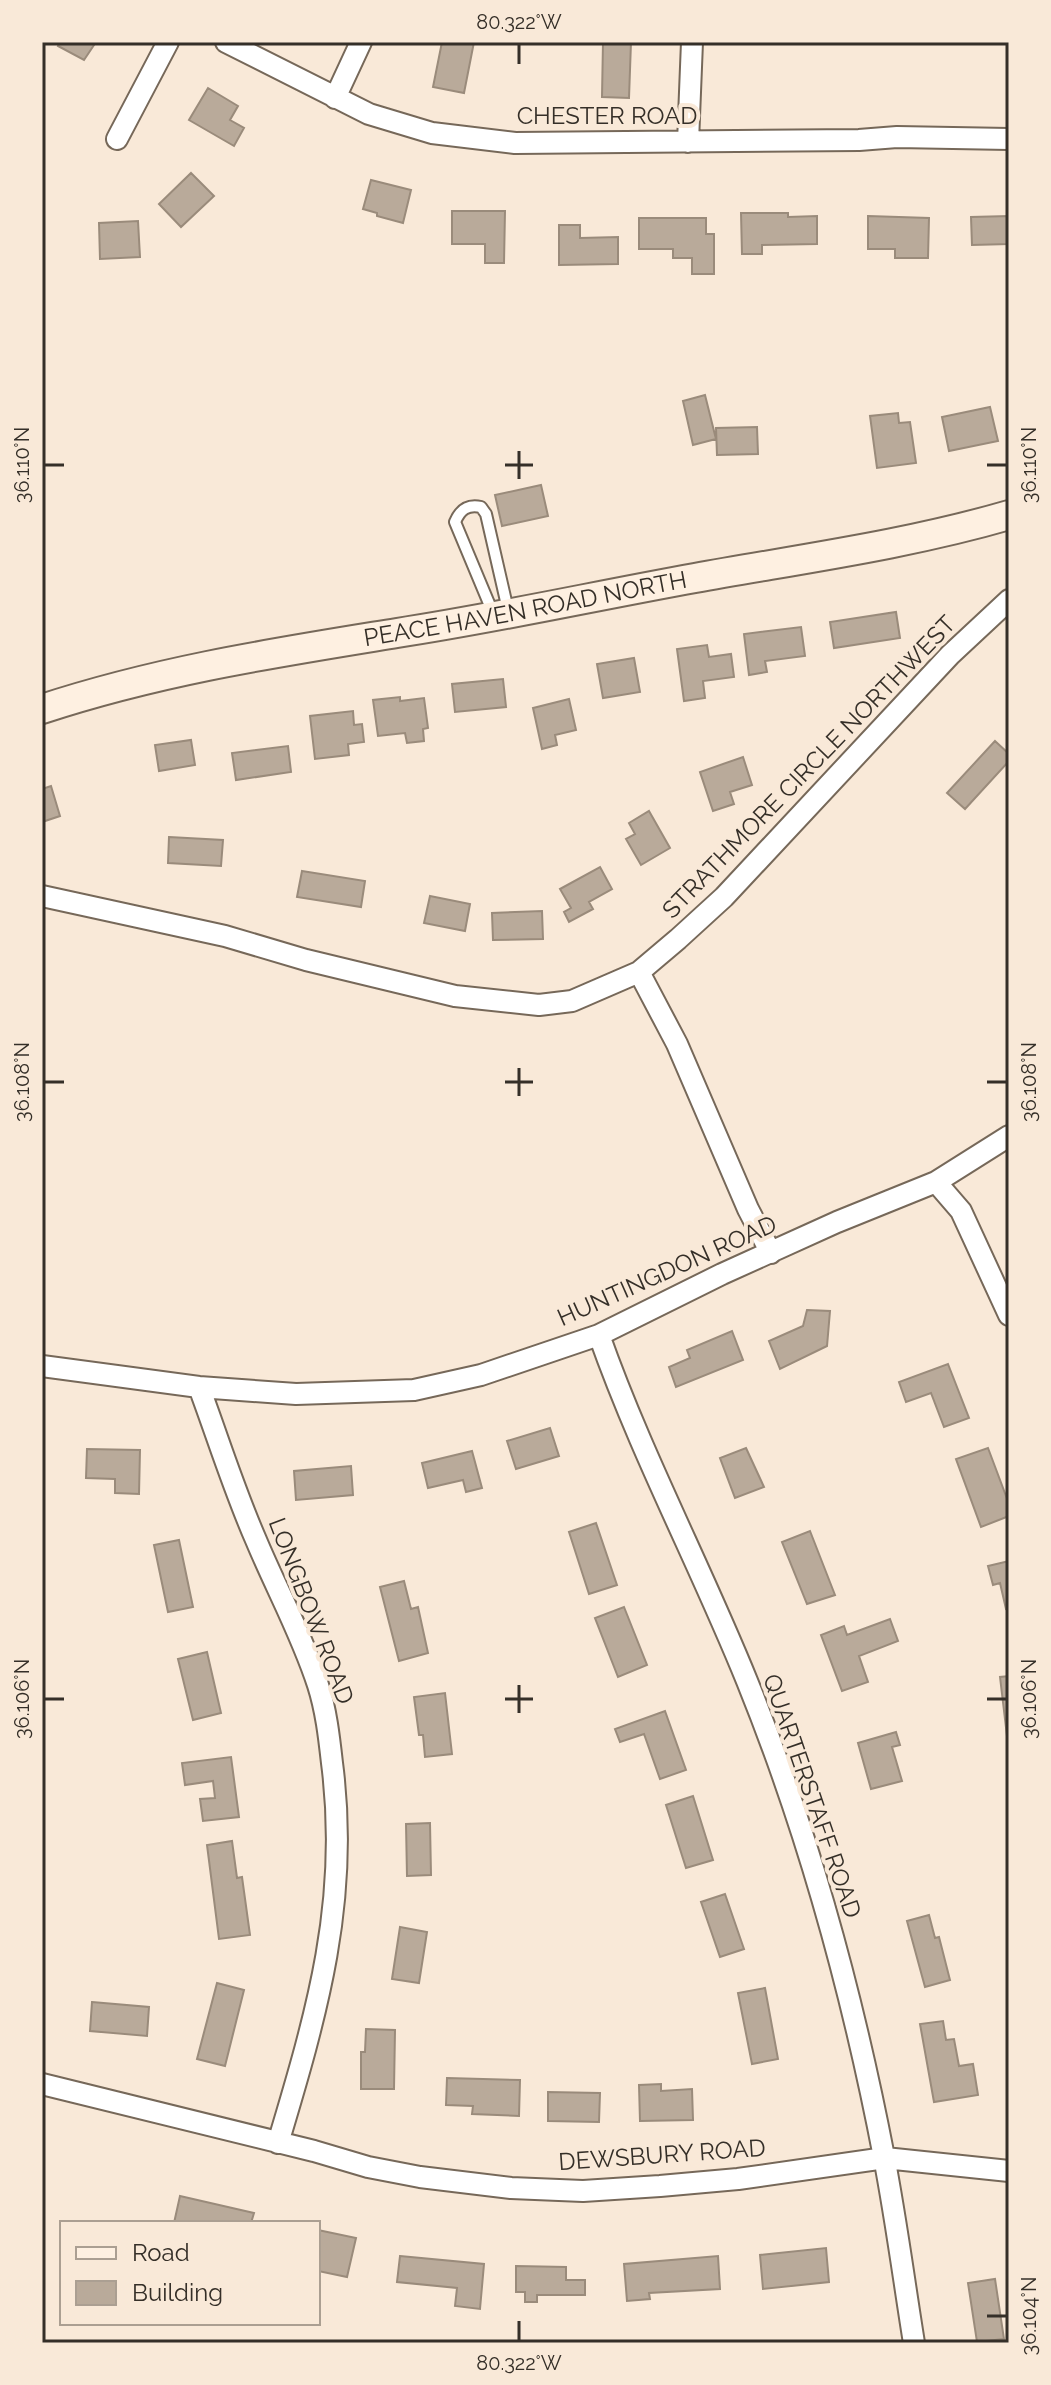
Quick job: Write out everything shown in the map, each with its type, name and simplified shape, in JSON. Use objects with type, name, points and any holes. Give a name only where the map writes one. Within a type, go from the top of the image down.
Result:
[{"type":"main road","name":"PEACE HAVEN ROAD NORTH","points":[[42,709],[136,680],[196,667],[778,566],[902,542],[1009,515]]},
{"type":"street","points":[[117,139],[168,42]]},
{"type":"street","name":"CHESTER ROAD","points":[[226,42],[369,114],[432,133],[515,143],[897,137],[1009,139]]},
{"type":"street","points":[[335,98],[361,42]]},
{"type":"street","points":[[688,142],[692,42]]},
{"type":"street","name":"STRATHMORE CIRCLE NORTHWEST","points":[[42,896],[225,936],[306,960],[455,996],[505,1004],[556,1005],[599,991],[639,972],[724,897],[950,655],[1009,600]]},
{"type":"street","points":[[639,972],[677,1044],[748,1209],[771,1253]]},
{"type":"street","name":"HUNTINGDON ROAD","points":[[42,1366],[199,1387],[296,1394],[414,1390],[481,1375],[599,1335],[722,1274],[936,1182],[1009,1136]]},
{"type":"street","points":[[936,1182],[961,1211],[1009,1315]]},
{"type":"street","name":"QUARTERSTAFF ROAD","points":[[599,1335],[619,1393],[747,1681],[804,1838],[844,1984],[885,2158],[914,2343]]},
{"type":"street","name":"LONGBOW ROAD","points":[[199,1387],[256,1542],[271,1569],[317,1684],[327,1721],[336,1790],[339,1828],[333,1927],[297,2080],[278,2143]]},
{"type":"street","name":"DEWSBURY ROAD","points":[[42,2084],[368,2167],[511,2188],[583,2191],[738,2179],[885,2158],[1009,2171]]},
{"type":"lane","points":[[473,505],[481,507],[486,514],[501,613],[455,522],[465,508],[473,505]]},
{"type":"building","points":[[60,42],[96,42],[84,60],[58,46]]},
{"type":"building","points":[[442,42],[474,42],[464,93],[433,87]]},
{"type":"building","points":[[603,42],[631,42],[629,98],[602,97]]},
{"type":"building","points":[[208,88],[238,106],[230,120],[244,128],[234,146],[189,120]]},
{"type":"building","points":[[191,173],[214,196],[181,227],[159,204]]},
{"type":"building","points":[[371,180],[411,190],[403,223],[363,209]]},
{"type":"building","points":[[452,211],[505,211],[504,263],[485,263],[485,244],[452,244]]},
{"type":"building","points":[[741,213],[817,216],[817,244],[762,245],[762,254],[742,254]]},
{"type":"building","points":[[868,216],[929,218],[928,258],[895,258],[895,249],[868,249]]},
{"type":"building","points":[[1009,216],[1009,244],[972,245],[971,217]]},
{"type":"building","points":[[639,218],[706,218],[706,234],[714,234],[714,274],[692,274],[692,258],[673,258],[673,249],[639,249]]},
{"type":"building","points":[[138,221],[140,257],[100,259],[99,223]]},
{"type":"building","points":[[559,225],[580,225],[580,238],[618,237],[618,264],[559,265]]},
{"type":"building","points":[[705,395],[716,439],[693,445],[683,401]]},
{"type":"building","points":[[990,407],[998,441],[949,451],[942,417]]},
{"type":"building","points":[[898,413],[899,423],[910,422],[916,463],[877,468],[870,416]]},
{"type":"building","points":[[757,427],[758,454],[717,455],[716,428]]},
{"type":"building","points":[[541,485],[548,516],[502,526],[495,495]]},
{"type":"building","points":[[896,612],[900,638],[834,648],[830,622]]},
{"type":"building","points":[[801,627],[805,656],[765,661],[767,672],[749,675],[744,634]]},
{"type":"building","points":[[707,645],[709,657],[731,654],[734,677],[703,681],[705,698],[684,701],[677,649]]},
{"type":"building","points":[[634,658],[640,692],[603,698],[597,664]]},
{"type":"building","points":[[503,679],[506,707],[455,712],[452,684]]},
{"type":"building","points":[[400,697],[400,701],[424,698],[428,728],[423,729],[424,741],[407,743],[405,733],[378,736],[373,700]]},
{"type":"building","points":[[569,699],[576,730],[555,735],[557,745],[542,749],[533,708]]},
{"type":"building","points":[[353,711],[354,725],[362,724],[364,742],[348,744],[349,755],[315,759],[310,716]]},
{"type":"building","points":[[191,740],[195,765],[159,771],[155,745]]},
{"type":"building","points":[[995,741],[1009,754],[1009,761],[965,809],[947,793]]},
{"type":"building","points":[[288,746],[291,772],[236,780],[232,753]]},
{"type":"building","points":[[743,757],[752,785],[730,792],[734,804],[713,811],[700,772]]},
{"type":"building","points":[[51,786],[60,816],[42,822],[42,789]]},
{"type":"building","points":[[649,811],[670,848],[641,865],[626,839],[635,834],[629,823]]},
{"type":"building","points":[[169,837],[223,840],[221,866],[168,863]]},
{"type":"building","points":[[600,867],[612,889],[589,902],[593,909],[569,922],[564,912],[571,908],[560,889]]},
{"type":"building","points":[[302,871],[365,881],[361,907],[297,897]]},
{"type":"building","points":[[430,896],[470,904],[465,931],[424,923]]},
{"type":"building","points":[[542,911],[543,939],[493,940],[492,913]]},
{"type":"building","points":[[807,1310],[830,1311],[827,1346],[780,1369],[769,1341],[803,1326]]},
{"type":"building","points":[[732,1331],[743,1360],[676,1387],[669,1367],[690,1358],[687,1350]]},
{"type":"building","points":[[948,1364],[969,1418],[944,1427],[931,1393],[906,1402],[899,1382]]},
{"type":"building","points":[[550,1428],[559,1456],[516,1469],[507,1441]]},
{"type":"building","points":[[746,1448],[764,1487],[735,1498],[720,1458]]},
{"type":"building","points":[[988,1448],[1009,1504],[1009,1516],[981,1527],[956,1459]]},
{"type":"building","points":[[87,1449],[140,1450],[139,1494],[115,1493],[115,1479],[86,1478]]},
{"type":"building","points":[[472,1451],[482,1488],[466,1492],[463,1480],[428,1488],[422,1463]]},
{"type":"building","points":[[351,1466],[353,1495],[296,1500],[294,1471]]},
{"type":"building","points":[[596,1523],[617,1585],[589,1594],[569,1532]]},
{"type":"building","points":[[810,1531],[835,1595],[807,1604],[782,1542]]},
{"type":"building","points":[[179,1540],[193,1607],[168,1612],[154,1545]]},
{"type":"building","points":[[1009,1561],[1009,1608],[1006,1609],[1000,1583],[993,1585],[988,1566]]},
{"type":"building","points":[[404,1581],[411,1609],[418,1607],[428,1653],[399,1661],[380,1587]]},
{"type":"building","points":[[624,1607],[647,1665],[618,1677],[595,1618]]},
{"type":"building","points":[[890,1619],[898,1641],[859,1656],[868,1682],[842,1691],[821,1635],[844,1626],[847,1635]]},
{"type":"building","points":[[207,1652],[221,1713],[193,1720],[178,1659]]},
{"type":"building","points":[[1009,1676],[1009,1753],[1000,1677]]},
{"type":"building","points":[[445,1693],[452,1754],[425,1757],[414,1697]]},
{"type":"building","points":[[665,1711],[686,1770],[660,1779],[644,1734],[620,1742],[615,1729]]},
{"type":"building","points":[[896,1732],[900,1745],[892,1747],[902,1781],[871,1789],[858,1743]]},
{"type":"building","points":[[231,1757],[239,1817],[203,1821],[200,1799],[215,1798],[213,1781],[185,1785],[182,1763]]},
{"type":"building","points":[[693,1796],[713,1860],[686,1868],[666,1805]]},
{"type":"building","points":[[430,1823],[431,1875],[407,1876],[406,1824]]},
{"type":"building","points":[[232,1841],[237,1878],[242,1877],[250,1935],[219,1939],[207,1845]]},
{"type":"building","points":[[725,1894],[744,1949],[720,1957],[701,1902]]},
{"type":"building","points":[[929,1915],[935,1938],[939,1937],[950,1980],[925,1987],[907,1921]]},
{"type":"building","points":[[400,1927],[427,1932],[419,1983],[392,1979]]},
{"type":"building","points":[[217,1983],[244,1990],[225,2066],[197,2059]]},
{"type":"building","points":[[765,1988],[778,2059],[752,2064],[738,1993]]},
{"type":"building","points":[[92,2002],[149,2007],[147,2036],[90,2031]]},
{"type":"building","points":[[943,2021],[946,2040],[954,2039],[959,2066],[973,2064],[978,2095],[934,2102],[920,2024]]},
{"type":"building","points":[[366,2029],[395,2030],[394,2089],[361,2089],[361,2052],[365,2052]]},
{"type":"building","points":[[447,2078],[520,2080],[519,2116],[472,2114],[473,2106],[446,2105]]},
{"type":"building","points":[[661,2084],[661,2091],[692,2089],[693,2120],[640,2121],[639,2085]]},
{"type":"building","points":[[548,2092],[600,2093],[599,2122],[548,2121]]},
{"type":"building","points":[[180,2196],[254,2213],[252,2221],[174,2221]]},
{"type":"building","points":[[320,2230],[356,2238],[347,2277],[320,2271]]},
{"type":"building","points":[[826,2248],[829,2282],[763,2289],[760,2255]]},
{"type":"building","points":[[400,2256],[484,2264],[480,2309],[455,2306],[457,2288],[397,2282]]},
{"type":"building","points":[[718,2256],[720,2289],[649,2293],[650,2299],[627,2301],[624,2264]]},
{"type":"building","points":[[516,2266],[566,2267],[566,2280],[585,2280],[585,2295],[537,2295],[537,2302],[525,2302],[525,2292],[516,2292]]},
{"type":"building","points":[[995,2279],[1004,2339],[977,2342],[968,2283]]}]
